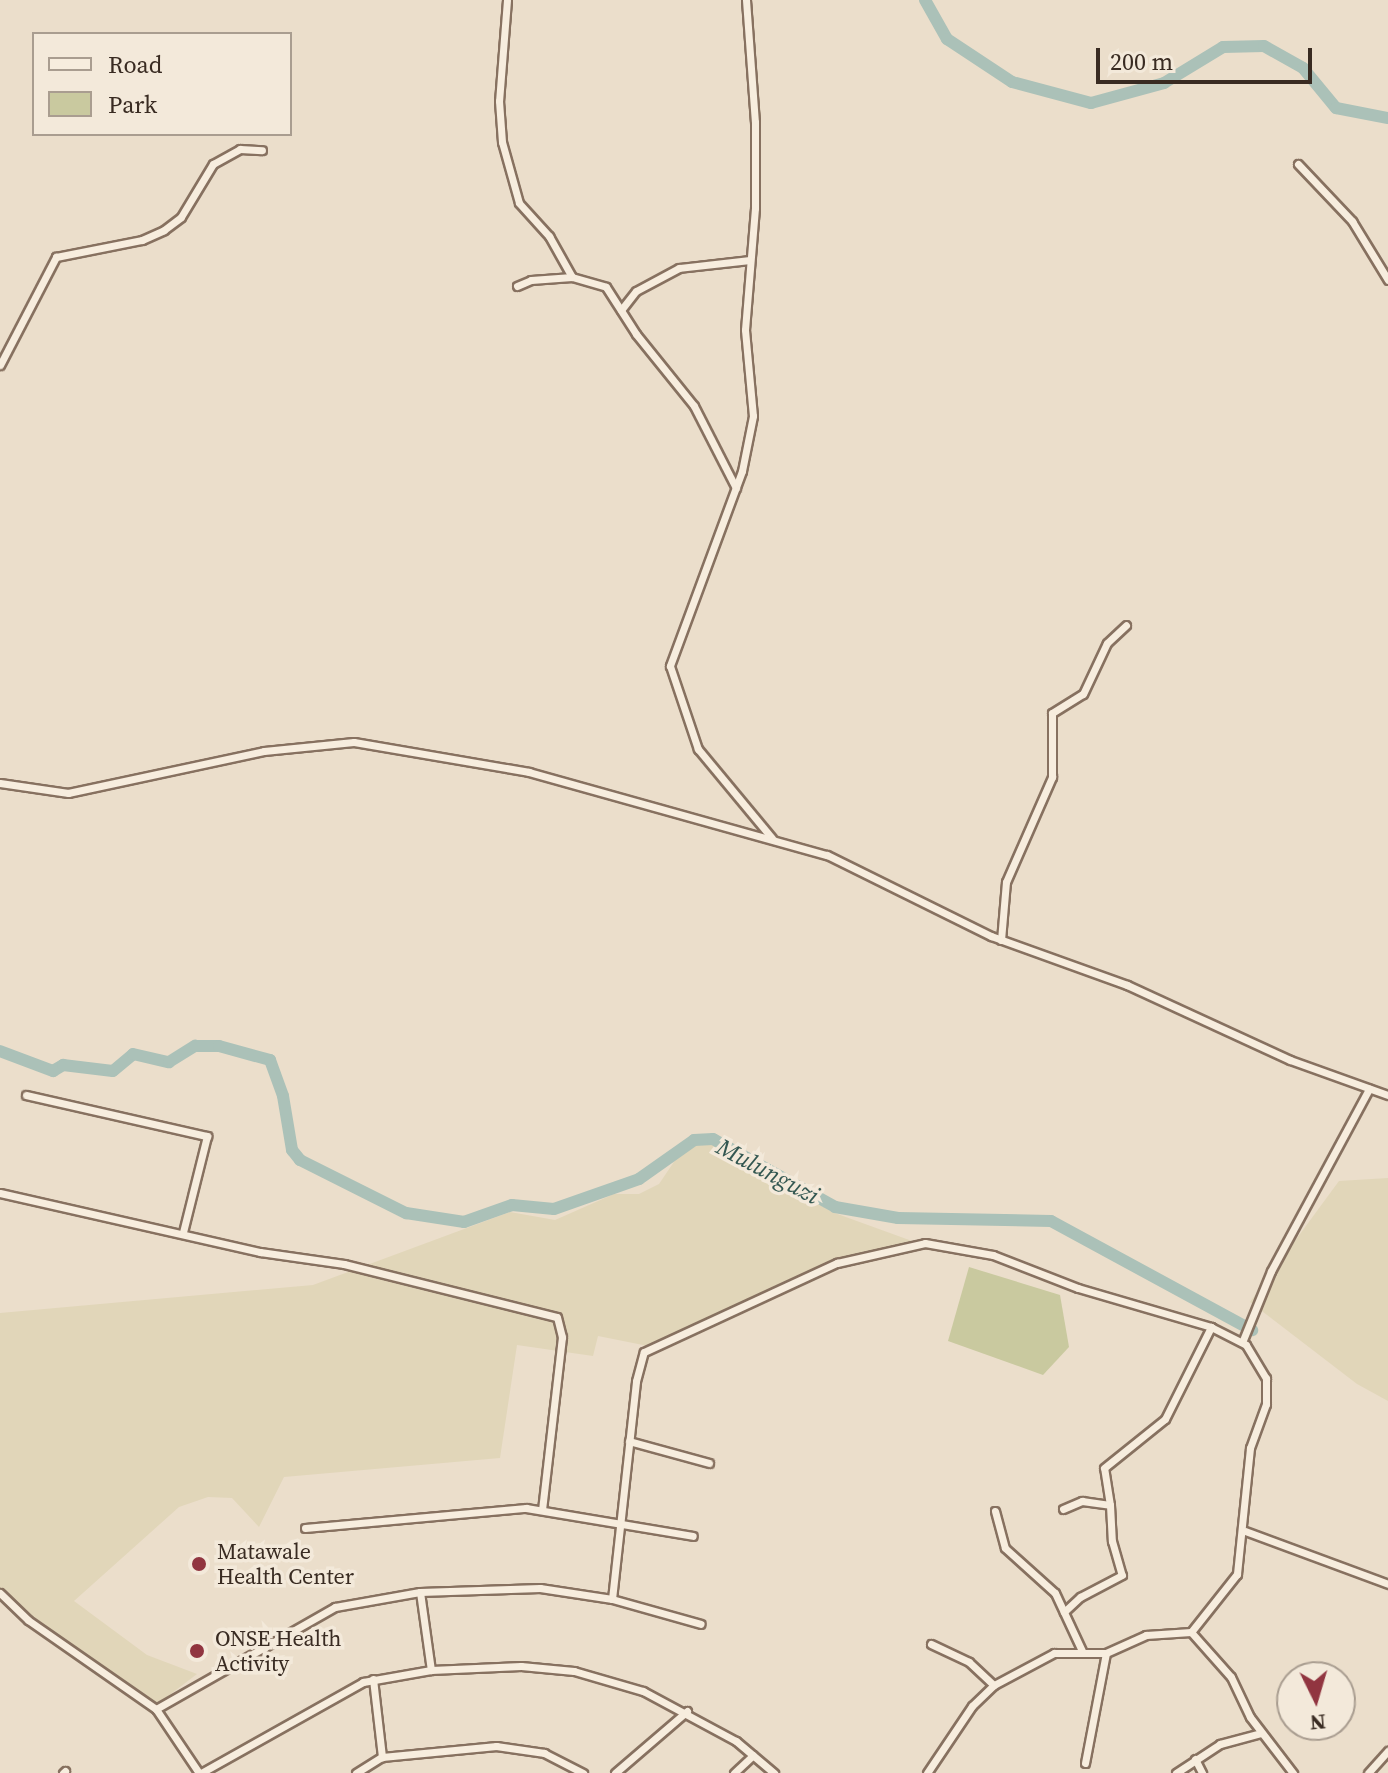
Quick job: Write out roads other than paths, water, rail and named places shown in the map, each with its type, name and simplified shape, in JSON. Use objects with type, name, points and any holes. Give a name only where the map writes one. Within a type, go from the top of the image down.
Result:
[{"type":"street","points":[[507,0],[499,67],[502,142],[519,203],[549,236],[572,277]]},
{"type":"street","points":[[746,0],[755,122],[746,365],[754,413],[736,488],[670,666],[698,749],[772,838]]},
{"type":"street","points":[[0,365],[56,257],[142,240],[164,230],[181,217],[213,164],[240,149],[262,150]]},
{"type":"street","points":[[1298,164],[1352,221],[1388,280]]},
{"type":"street","points":[[621,310],[636,291],[679,268],[749,260]]},
{"type":"street","points":[[517,286],[531,280],[572,277],[604,285],[694,406],[736,488]]},
{"type":"street","points":[[1001,940],[1006,882],[1052,777],[1052,713],[1083,694],[1107,643],[1126,625]]},
{"type":"street","points":[[0,783],[68,793],[264,751],[363,742],[529,772],[838,859],[1001,940],[1127,985],[1290,1060],[1388,1095]]},
{"type":"street","points":[[1243,1340],[1271,1271],[1369,1089]]},
{"type":"street","points":[[26,1095],[207,1136],[183,1232]]},
{"type":"street","points":[[0,1193],[183,1232],[260,1252],[344,1264],[557,1317],[562,1337],[542,1509]]},
{"type":"street","points":[[612,1599],[640,1362],[649,1347],[759,1303],[837,1263],[921,1244],[993,1255],[1078,1288],[1211,1327],[1243,1340],[1266,1378],[1265,1414],[1250,1452],[1245,1531],[1232,1586],[1191,1632],[1146,1635],[1106,1653],[1054,1653],[994,1685],[972,1706],[927,1773]]},
{"type":"street","points":[[1064,1612],[1080,1597],[1122,1575],[1112,1541],[1104,1468],[1165,1419],[1211,1327]]},
{"type":"street","points":[[629,1441],[709,1463]]},
{"type":"street","points":[[1063,1509],[1082,1501],[1110,1505]]},
{"type":"street","points":[[305,1528],[374,1518],[542,1509],[693,1536]]},
{"type":"street","points":[[995,1511],[997,1534],[1005,1548],[1021,1567],[1049,1587],[1082,1651]]},
{"type":"street","points":[[1245,1531],[1388,1584]]},
{"type":"street","points":[[156,1709],[313,1615],[357,1601],[420,1592],[540,1588],[612,1599],[701,1624]]},
{"type":"street","points":[[420,1592],[431,1670]]},
{"type":"street","points":[[0,1593],[28,1620],[156,1709],[200,1773],[312,1708],[373,1679],[431,1670],[549,1666],[620,1683],[687,1711],[753,1755],[774,1773]]},
{"type":"street","points":[[1191,1632],[1231,1677],[1261,1733],[1293,1773]]},
{"type":"street","points":[[931,1644],[969,1662],[994,1685]]},
{"type":"street","points":[[1085,1763],[1106,1653]]},
{"type":"street","points":[[373,1679],[382,1757]]},
{"type":"street","points":[[615,1773],[687,1711]]},
{"type":"street","points":[[1176,1773],[1220,1744],[1261,1733]]},
{"type":"street","points":[[356,1773],[382,1757],[516,1747],[544,1753],[583,1773]]},
{"type":"street","points":[[1368,1773],[1388,1751]]},
{"type":"street","points":[[734,1773],[753,1755]]},
{"type":"street","points":[[1195,1759],[1202,1773]]},
{"type":"waterway","points":[[925,0],[947,39],[1012,82],[1091,103],[1164,83],[1223,47],[1264,46],[1303,68],[1336,108],[1388,118]]},
{"type":"waterway","name":"Mulunguzi","points":[[0,1051],[53,1071],[63,1065],[113,1071],[133,1054],[169,1062],[195,1046],[219,1046],[270,1060],[283,1096],[292,1150],[300,1160],[406,1213],[464,1222],[512,1205],[554,1209],[639,1179],[694,1140],[713,1139],[835,1207],[898,1218],[1051,1221],[1252,1330]]},
{"type":"place","name":"Matawale Health Center","points":[[199,1564]]},
{"type":"place","name":"ONSE Health Activity","points":[[197,1651]]}]
